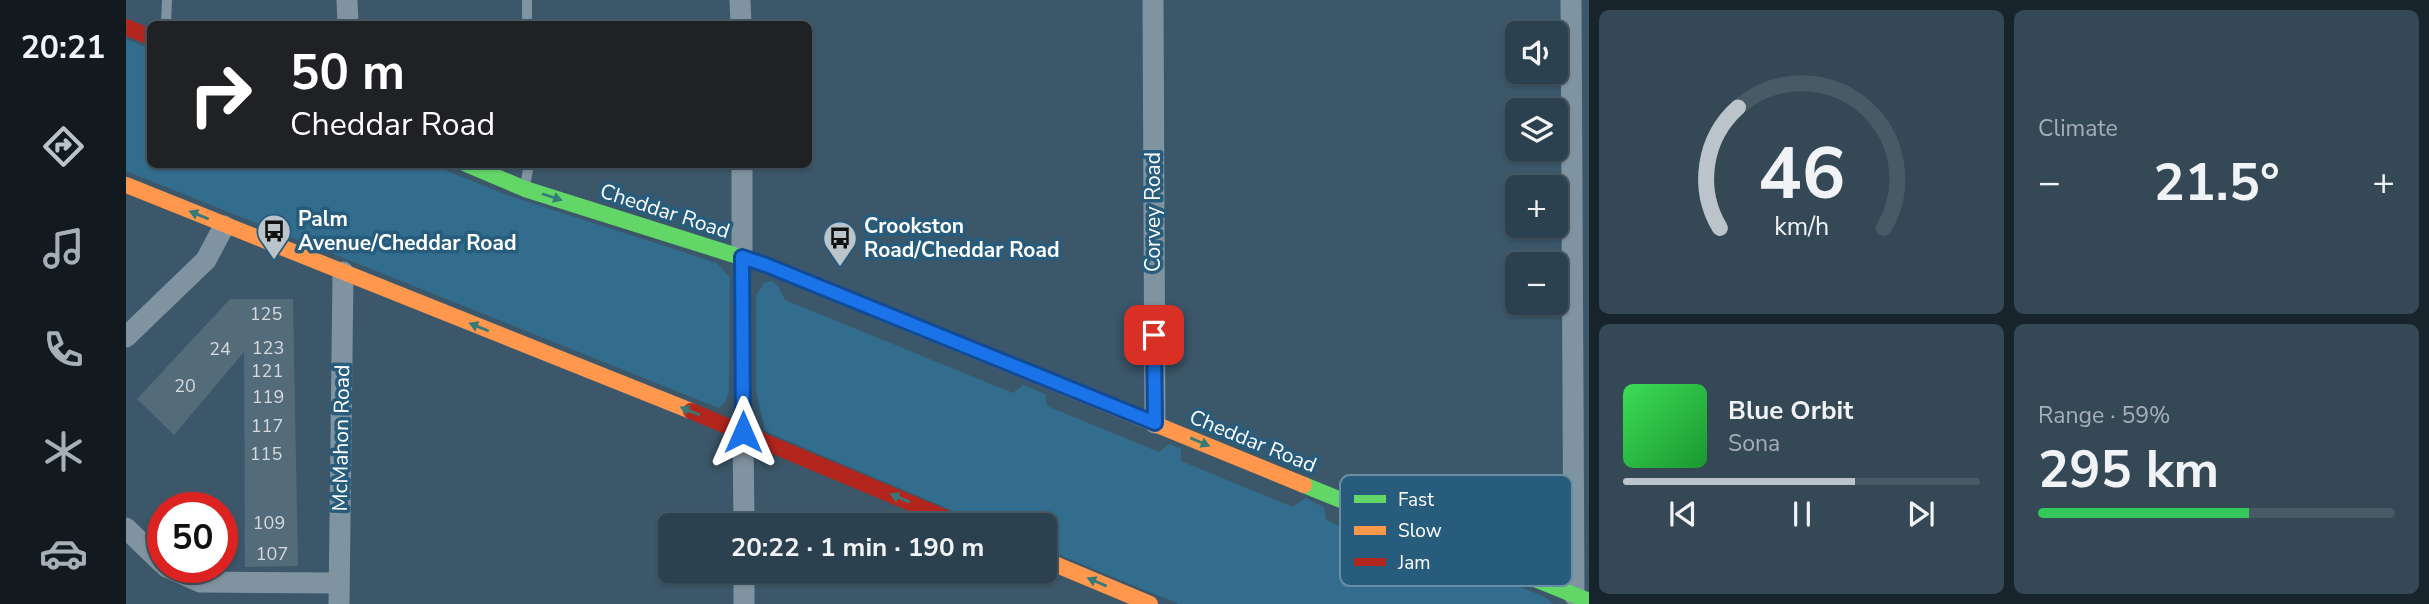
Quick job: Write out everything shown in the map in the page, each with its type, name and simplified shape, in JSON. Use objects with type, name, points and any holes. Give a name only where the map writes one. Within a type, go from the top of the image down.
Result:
[{"type":"main road","points":[[126,27],[147,36]]},
{"type":"main road","name":"Cheddar Road","points":[[476,168],[525,188],[766,265],[1340,500]]},
{"type":"main road","points":[[126,185],[743,432],[935,513]]},
{"type":"main road","points":[[742,257],[743,432]]},
{"type":"main road","points":[[1057,565],[1150,604]]},
{"type":"main road","name":"Cheddar Road","points":[[1545,586],[1579,600]]},
{"type":"street","points":[[347,0],[348,21]]},
{"type":"street","points":[[740,0],[741,21]]},
{"type":"street","name":"Corvey Road","points":[[1153,0],[1155,423]]},
{"type":"street","points":[[1571,0],[1579,600]]},
{"type":"street","points":[[742,168],[742,257]]},
{"type":"street","points":[[126,337],[206,260],[225,226]]},
{"type":"street","name":"McMahon Road","points":[[339,593],[343,272]]},
{"type":"street","points":[[743,432],[744,513]]},
{"type":"street","points":[[126,528],[147,549]]},
{"type":"street","points":[[213,583],[339,593]]},
{"type":"street","points":[[744,583],[744,604]]},
{"type":"lane","points":[[166,21],[167,0]]},
{"type":"lane","points":[[527,0],[527,21]]},
{"type":"lane","points":[[525,188],[528,168]]},
{"type":"shaded area","points":[[126,39],[147,48],[147,168],[440,168],[510,196],[717,263],[730,278],[729,392],[719,408],[126,171]]},
{"type":"shaded area","points":[[772,281],[778,286],[785,300],[1013,393],[1023,385],[1045,394],[1047,406],[1159,452],[1169,444],[1181,449],[1181,461],[1293,507],[1305,498],[1324,507],[1326,520],[1340,526],[1340,586],[1518,586],[1545,597],[1553,604],[1179,604],[1057,554],[1057,513],[958,513],[765,431],[756,391],[756,296],[764,283]]},
{"type":"building","points":[[230,299],[293,299],[298,566],[245,567],[244,352],[174,435],[137,399]]},
{"type":"traffic: fast","points":[[475,168],[525,189],[766,265],[922,329]]},
{"type":"traffic: fast","points":[[742,257],[743,432]]},
{"type":"traffic: fast","points":[[1304,485],[1340,500]]},
{"type":"traffic: fast","points":[[1552,586],[1589,601]]},
{"type":"traffic: slow","points":[[126,185],[691,411]]},
{"type":"traffic: slow","points":[[922,329],[1304,485]]},
{"type":"traffic: slow","points":[[1057,565],[1150,604]]},
{"type":"traffic: jam","points":[[126,27],[147,36]]},
{"type":"traffic: jam","points":[[691,411],[934,513]]},
{"type":"place","name":"Palm Avenue/Cheddar Road","points":[[274,261]]},
{"type":"place","name":"Crookston Road/Cheddar Road","points":[[840,268]]},
{"type":"route","points":[[743,432],[742,257],[1155,423],[1154,335]]}]
